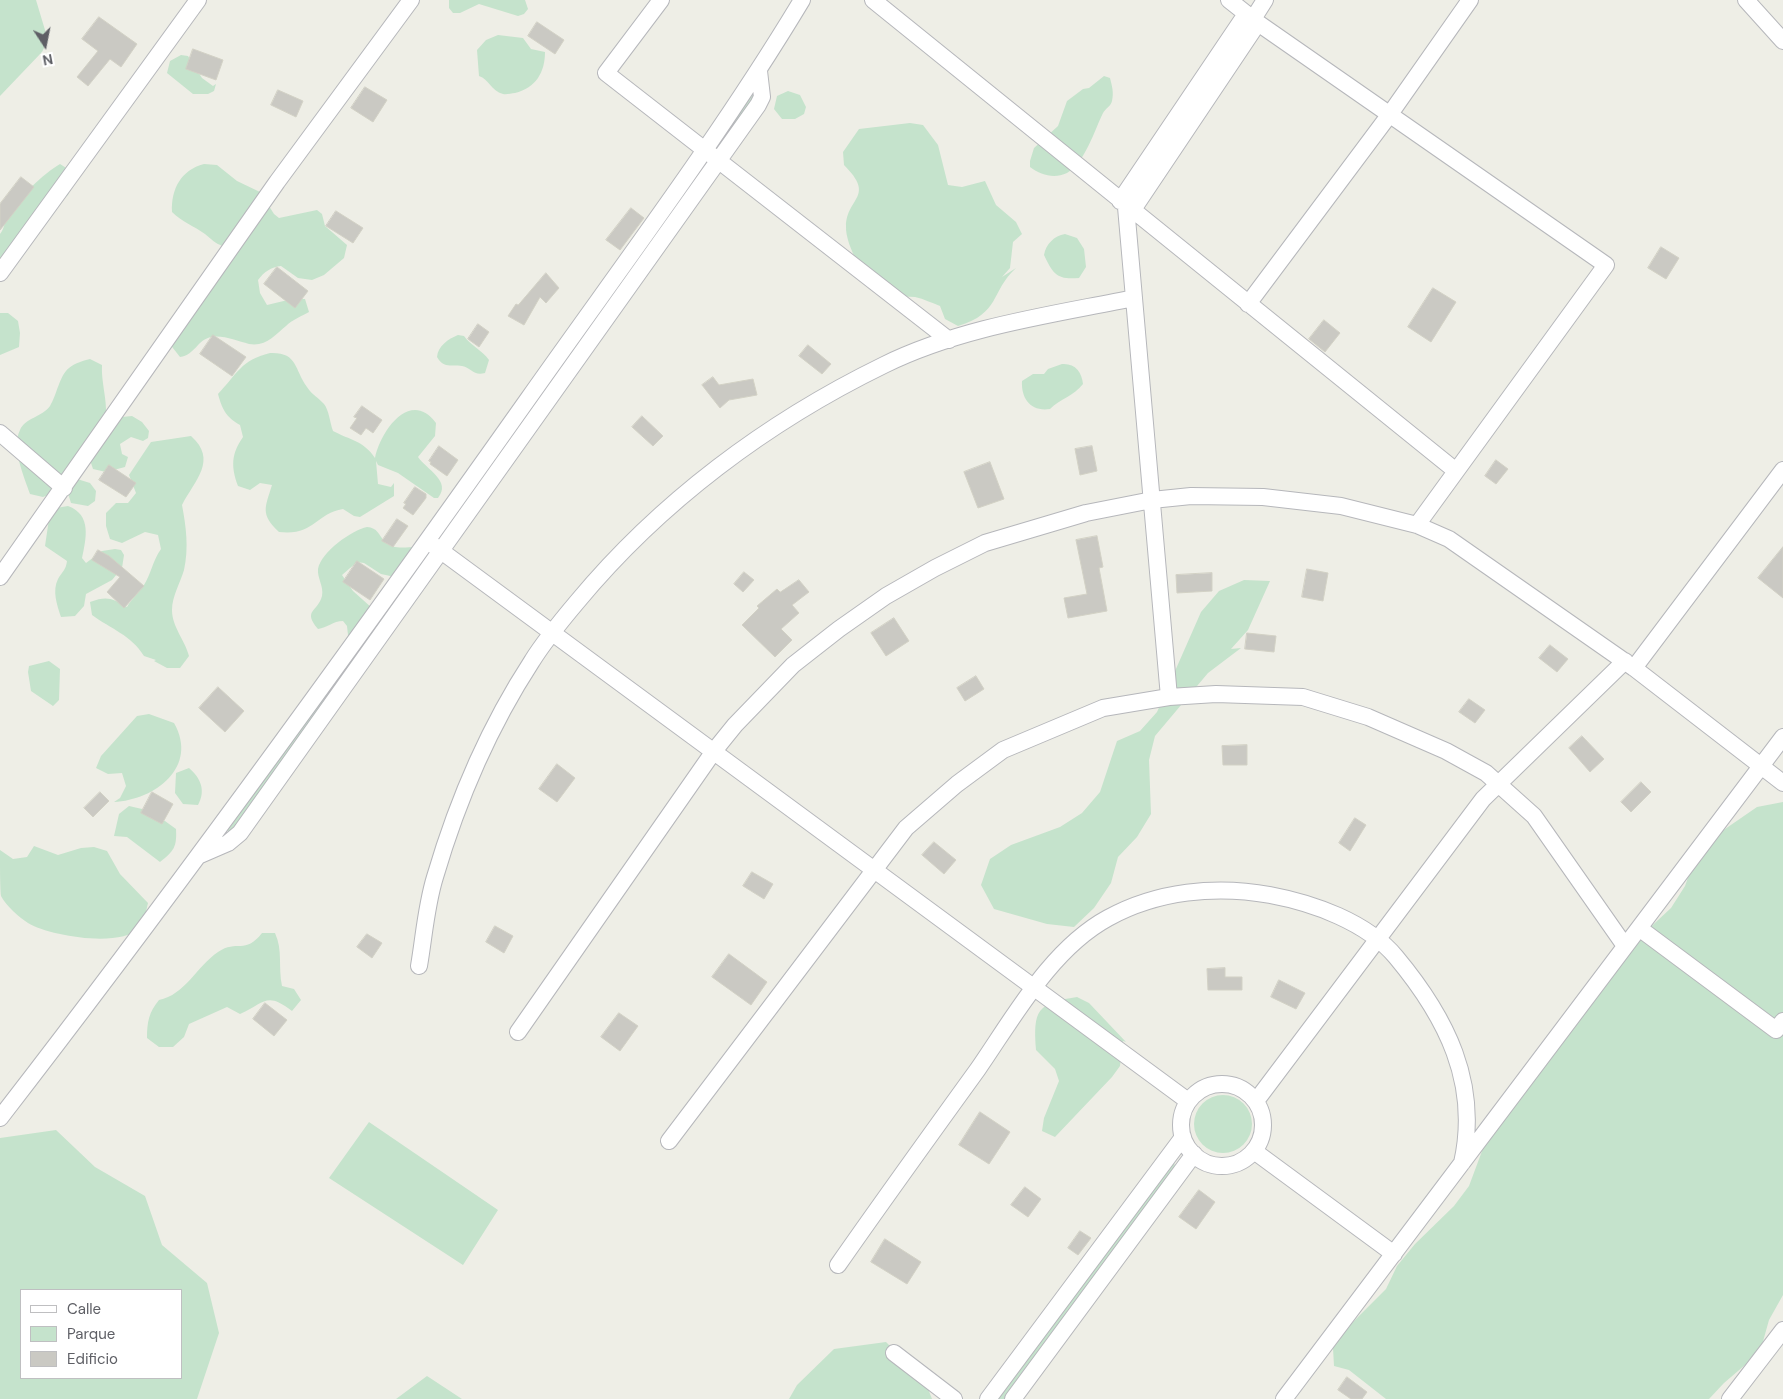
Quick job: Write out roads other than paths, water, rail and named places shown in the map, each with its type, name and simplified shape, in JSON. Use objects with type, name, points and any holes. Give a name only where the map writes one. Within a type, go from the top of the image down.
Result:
[{"type":"street","points":[[0,273],[198,0]]},
{"type":"street","points":[[0,578],[277,182],[410,0]]},
{"type":"street","points":[[661,0],[606,73],[719,158],[949,340]]},
{"type":"street","points":[[0,1118],[94,997],[427,541],[659,216],[759,72],[802,0]]},
{"type":"street","points":[[872,0],[1456,471]]},
{"type":"street","points":[[1228,0],[1252,19],[1606,265],[1417,525]]},
{"type":"street","points":[[1169,697],[1126,206],[1265,0]]},
{"type":"street","points":[[1248,304],[1390,114],[1470,0]]},
{"type":"street","points":[[1746,0],[1783,41]]},
{"type":"street","points":[[196,857],[228,843],[240,833],[442,552],[762,97],[759,72]]},
{"type":"street","points":[[420,966],[434,879],[481,751],[531,661],[552,632],[607,566],[658,516],[712,471],[804,409],[886,364],[949,340],[1028,319],[1134,298]]},
{"type":"street","points":[[0,433],[64,488]]},
{"type":"street","points":[[1256,1101],[1483,799],[1498,783],[1630,664],[1783,470]]},
{"type":"street","points":[[518,1032],[714,751],[735,725],[793,665],[886,596],[935,568],[985,543],[1086,512],[1152,500],[1191,496],[1263,497],[1341,506],[1417,525],[1449,539],[1630,664],[1783,783]]},
{"type":"street","points":[[427,541],[1188,1101]]},
{"type":"street","points":[[669,1142],[906,828],[956,784],[1003,750],[1103,708],[1169,697],[1216,694],[1304,697],[1368,717],[1438,748],[1486,773],[1534,816],[1625,946]]},
{"type":"street","points":[[1284,1399],[1783,737]]},
{"type":"street","points":[[838,1265],[1056,959],[1106,919],[1134,906],[1167,896],[1202,891],[1240,890],[1291,899],[1312,906],[1358,927],[1392,952],[1413,977],[1443,1022],[1452,1043],[1466,1102],[1468,1138],[1462,1163]]},
{"type":"street","points":[[1639,928],[1780,1026]]},
{"type":"street","points":[[1222,1084],[1235,1086],[1247,1092],[1256,1101],[1262,1113],[1261,1139],[1244,1160],[1231,1165],[1211,1164],[1194,1154],[1183,1137],[1181,1125],[1183,1112],[1188,1101],[1197,1092],[1209,1086],[1222,1084]]},
{"type":"street","points":[[988,1399],[1183,1137]]},
{"type":"street","points":[[1254,1150],[1394,1254]]},
{"type":"street","points":[[1013,1399],[1194,1154]]},
{"type":"street","points":[[1730,1399],[1783,1330]]},
{"type":"street","points":[[894,1353],[954,1399]]}]
